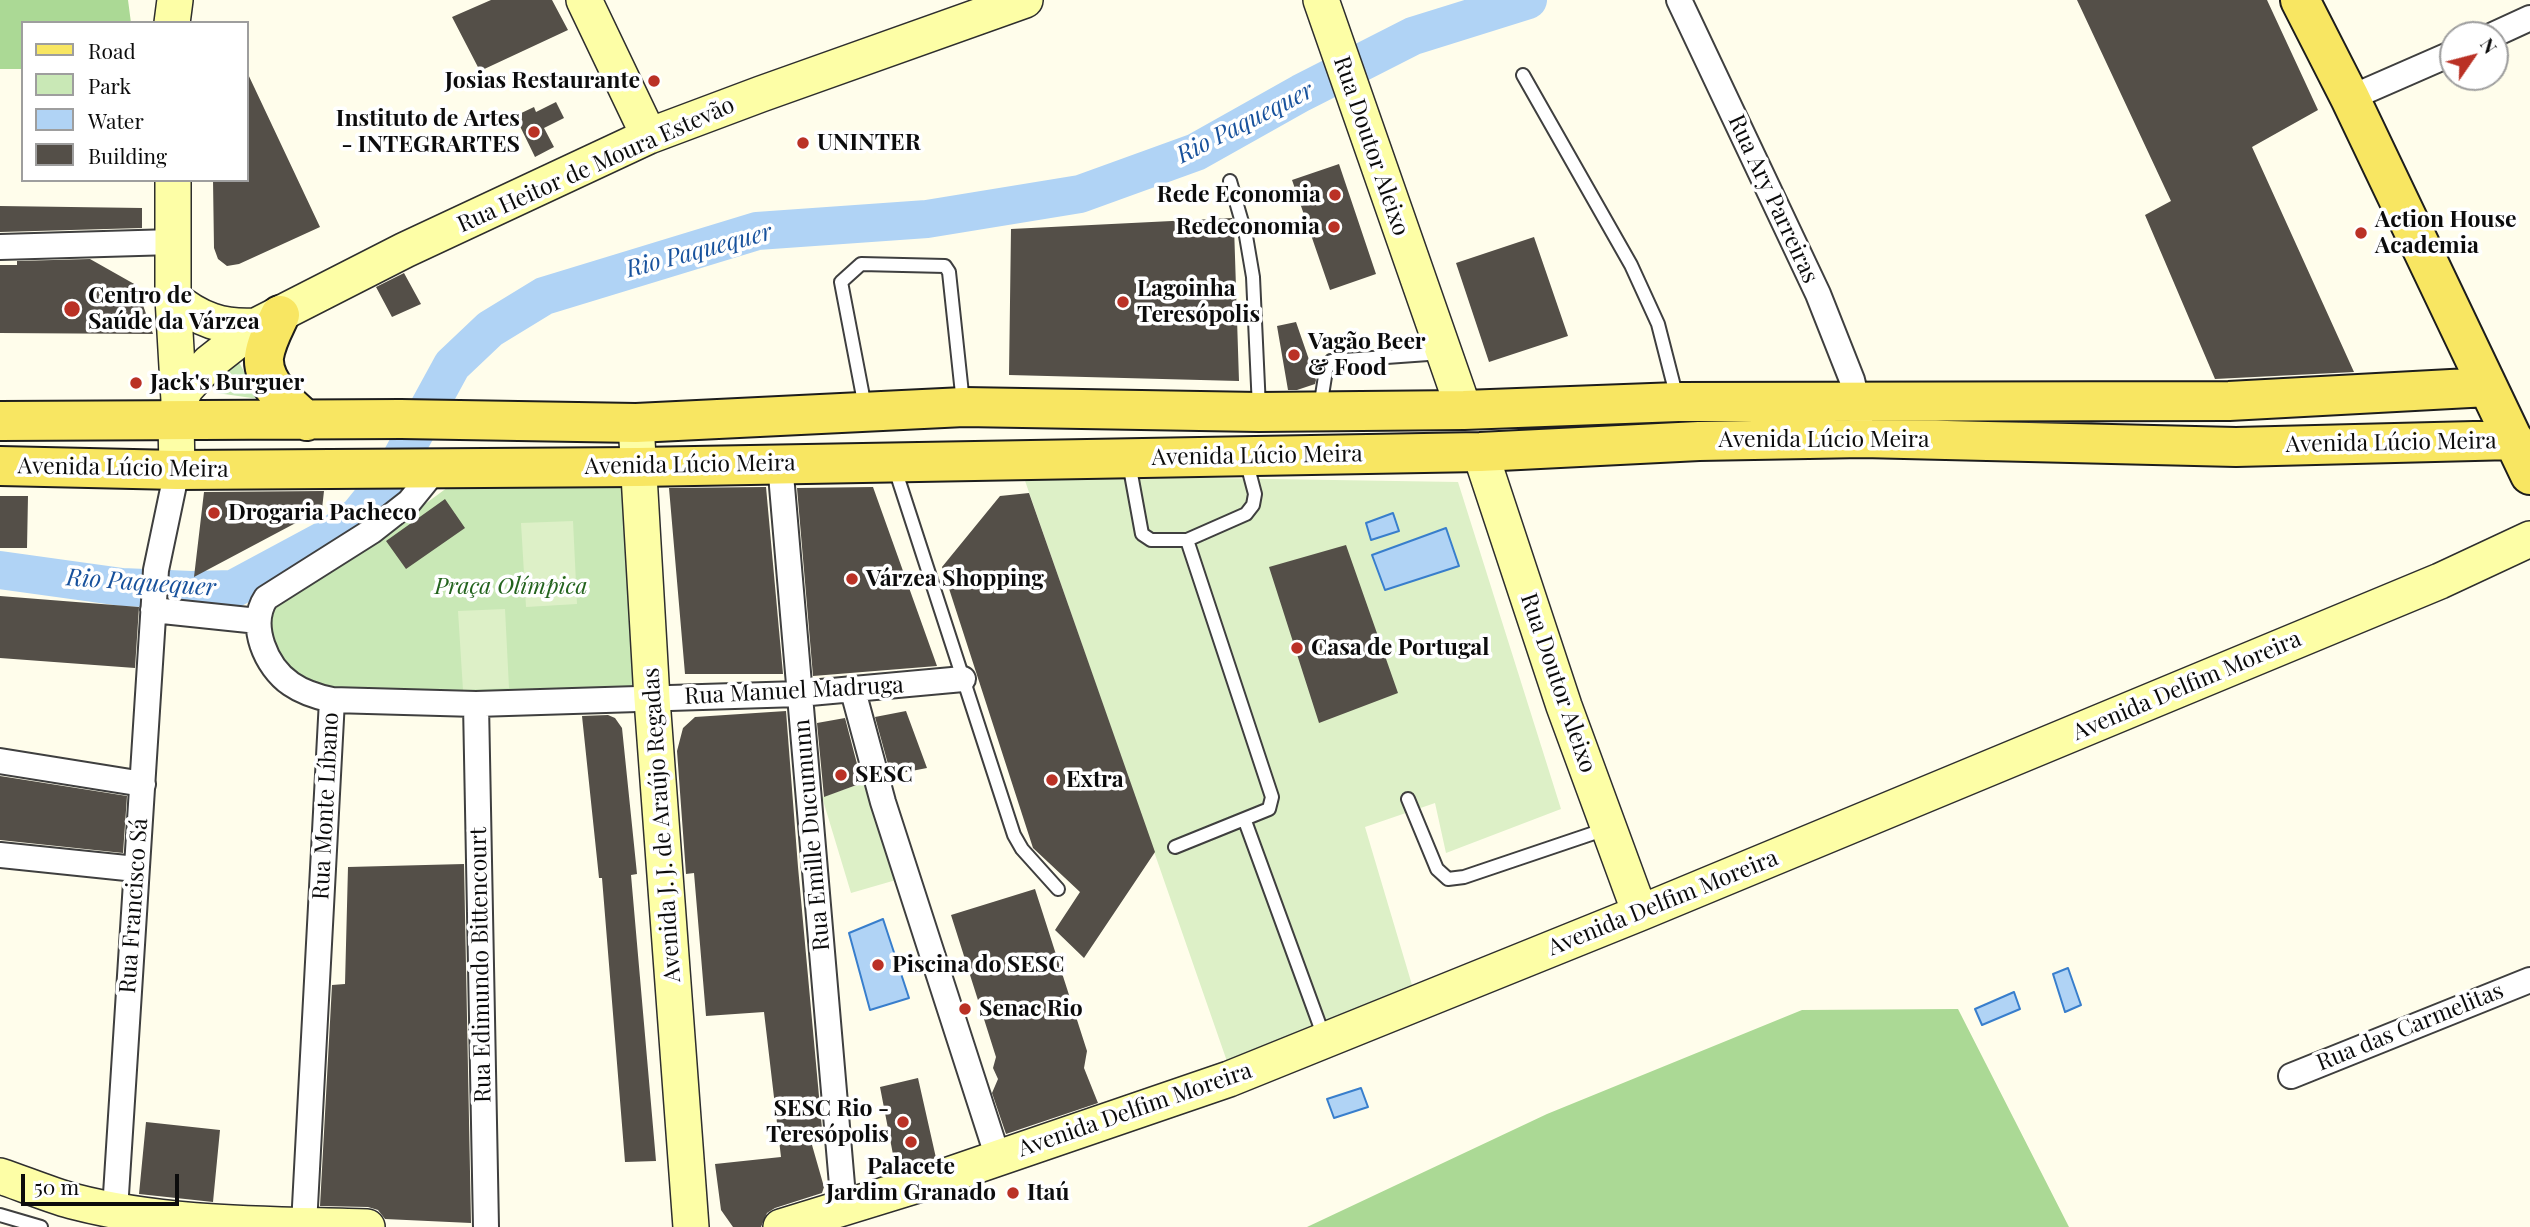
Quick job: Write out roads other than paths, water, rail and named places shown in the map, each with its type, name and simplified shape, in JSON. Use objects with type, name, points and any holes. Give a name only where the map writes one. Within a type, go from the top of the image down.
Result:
[{"type":"main road","points":[[172,21],[175,0]]},
{"type":"main road","points":[[584,0],[649,136]]},
{"type":"main road","name":"Rua Heitor de Moura Estevão","points":[[178,411],[197,375],[268,320],[417,244],[649,136],[1025,0]]},
{"type":"main road","points":[[2301,0],[2530,475]]},
{"type":"main road","name":"Rua Doutor Aleixo","points":[[1325,13],[1464,410]]},
{"type":"main road","points":[[173,182],[177,470]]},
{"type":"main road","points":[[173,298],[198,317],[215,324],[230,327],[268,320],[264,360],[267,374],[281,396],[307,421]]},
{"type":"main road","name":"Avenida Lúcio Meira","points":[[0,466],[177,470],[638,467],[1480,452],[1699,441],[1860,420],[2488,387]]},
{"type":"main road","points":[[2229,401],[2236,447]]},
{"type":"main road","name":"Avenida Lúcio Meira","points":[[0,421],[178,411],[307,421],[458,419],[636,423],[964,407],[1259,412],[1464,410],[1678,402],[1860,420],[2236,447],[2514,440]]},
{"type":"main road","name":"Avenida J. J. de Araújo Regadas","points":[[636,423],[652,699],[691,1227]]},
{"type":"main road","name":"Rua Doutor Aleixo","points":[[1480,452],[1564,706],[1640,913]]},
{"type":"main road","name":"Avenida Delfim Moreira","points":[[781,1227],[940,1178],[1230,1079],[1640,913],[2440,581],[2530,539]]},
{"type":"main road","points":[[0,1176],[72,1200],[115,1210],[208,1224],[367,1227]]},
{"type":"street","name":"Rua Ary Parreiras","points":[[1679,0],[1818,294],[1852,380],[1860,420]]},
{"type":"street","points":[[2509,28],[2530,18]]},
{"type":"street","points":[[2350,98],[2439,59]]},
{"type":"street","points":[[0,247],[173,242]]},
{"type":"street","name":"Rua Emille Ducumunn","points":[[780,463],[844,1208]]},
{"type":"street","points":[[153,606],[258,621],[261,605],[266,598],[372,531],[409,502],[425,469]]},
{"type":"street","name":"Rua Francisco Sá","points":[[115,1210],[156,570],[177,470]]},
{"type":"street","name":"Rua Monte Líbano","points":[[258,621],[263,646],[274,667],[289,683],[311,695],[332,701],[304,1225]]},
{"type":"street","name":"Rua Manuel Madruga","points":[[332,701],[476,704],[799,694],[963,679]]},
{"type":"street","points":[[853,691],[883,802],[998,1158]]},
{"type":"street","name":"Rua Edimundo Bittencourt","points":[[476,704],[486,1227]]},
{"type":"street","points":[[0,761],[143,784]]},
{"type":"street","points":[[0,855],[136,869]]},
{"type":"street","name":"Rua das Carmelitas","points":[[2291,1076],[2530,980]]},
{"type":"lane","points":[[1523,75],[1631,265],[1658,324],[1678,402]]},
{"type":"lane","points":[[1230,181],[1246,236],[1253,277],[1259,412]]},
{"type":"lane","points":[[866,410],[841,282],[861,264],[945,266],[949,272],[964,407]]},
{"type":"lane","points":[[1319,411],[1326,370],[1331,361],[1443,353]]},
{"type":"lane","points":[[1129,459],[1142,534],[1151,540],[1187,540],[1246,514],[1253,505],[1255,494],[1245,456]]},
{"type":"lane","points":[[893,461],[1014,835],[1022,849],[1058,889]]},
{"type":"lane","points":[[1175,847],[1245,821],[1269,809],[1272,797],[1187,540]]},
{"type":"lane","points":[[1408,799],[1437,869],[1448,879],[1464,877],[1610,827]]},
{"type":"lane","points":[[1245,821],[1325,1041]]},
{"type":"lane","points":[[0,1215],[41,1227]]},
{"type":"water","points":[[1393,513],[1399,531],[1371,540],[1366,523]]},
{"type":"water","points":[[1446,528],[1459,566],[1385,590],[1372,555]]},
{"type":"water","name":"Piscina do SESC","points":[[883,919],[909,998],[870,1010],[849,933]]},
{"type":"water","points":[[2068,968],[2081,1005],[2065,1012],[2053,974]]},
{"type":"water","points":[[2014,992],[2020,1009],[1982,1025],[1975,1009]]},
{"type":"water","points":[[1361,1088],[1368,1107],[1334,1118],[1327,1099]]},
{"type":"waterway","name":"Rio Paquequer","points":[[0,570],[122,587],[233,589],[326,539],[359,515],[393,473],[452,365],[490,329],[544,296],[757,231],[927,219],[1080,194],[1196,152],[1301,93],[1413,36],[1528,0]]},
{"type":"place","name":"Josias Restaurante","points":[[654,81]]},
{"type":"place","name":"Instituto de Artes - INTEGRARTES","points":[[534,132]]},
{"type":"place","name":"UNINTER","points":[[803,143]]},
{"type":"place","name":"Rede Economia","points":[[1335,195]]},
{"type":"place","name":"Redeconomia","points":[[1334,227]]},
{"type":"place","name":"Action House Academia","points":[[2361,233]]},
{"type":"place","name":"Lagoinha Teresópolis","points":[[1123,302]]},
{"type":"place","name":"Centro de Saúde da Várzea","points":[[72,309]]},
{"type":"place","name":"Vagão Beer & Food","points":[[1294,355]]},
{"type":"place","name":"Jack's Burguer","points":[[136,383]]},
{"type":"place","name":"Drogaria Pacheco","points":[[214,513]]},
{"type":"place","name":"Várzea Shopping","points":[[852,579]]},
{"type":"place","name":"Casa de Portugal","points":[[1297,648]]},
{"type":"place","name":"SESC","points":[[841,775]]},
{"type":"place","name":"Extra","points":[[1052,780]]},
{"type":"place","name":"Piscina do SESC","points":[[878,965]]},
{"type":"place","name":"Senac Rio","points":[[965,1009]]},
{"type":"place","name":"SESC Rio - Teresópolis","points":[[903,1122]]},
{"type":"place","name":"Palacete Jardim Granado","points":[[911,1142]]},
{"type":"place","name":"Itaú","points":[[1013,1193]]},
{"type":"park label","name":"Praça Olímpica","points":[[511,587]]}]
